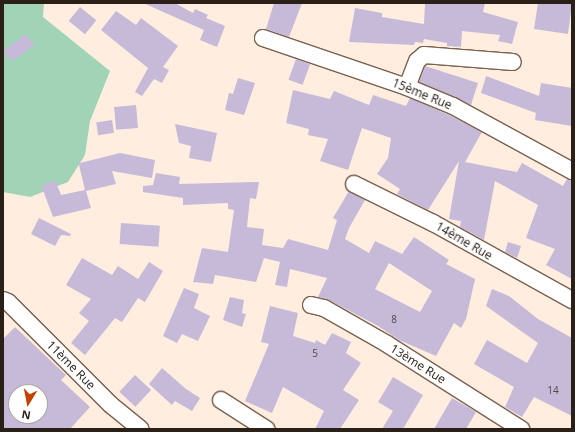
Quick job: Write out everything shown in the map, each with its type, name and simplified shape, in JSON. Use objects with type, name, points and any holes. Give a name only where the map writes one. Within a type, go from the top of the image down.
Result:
[{"type":"street","name":"15ème Rue","points":[[263,38],[407,87],[488,124],[572,171]]},
{"type":"street","points":[[407,87],[417,61],[424,55],[434,54],[513,62]]},
{"type":"street","name":"14ème Rue","points":[[354,184],[433,223],[572,300]]},
{"type":"street","name":"11ème Rue","points":[[3,300],[8,302],[111,404],[141,429]]},
{"type":"street","name":"13ème Rue","points":[[311,305],[324,308],[387,344],[521,429]]},
{"type":"street","points":[[221,400],[266,429]]},
{"type":"green space","points":[[3,3],[44,3],[43,17],[110,71],[90,121],[85,155],[68,182],[30,197],[3,192]]},
{"type":"building","points":[[143,3],[175,3],[193,13],[195,9],[208,15],[206,18],[225,26],[217,47],[200,40],[204,30]]},
{"type":"building","points":[[274,3],[302,3],[289,37],[266,29]]},
{"type":"building","points":[[425,3],[485,3],[483,12],[518,22],[512,44],[498,41],[500,35],[462,31],[461,47],[447,46],[447,43],[424,39],[423,43],[415,42],[414,45],[349,42],[355,8],[382,13],[382,17],[424,24]]},
{"type":"building","points":[[538,3],[572,3],[568,34],[534,29]]},
{"type":"building","points":[[80,7],[96,20],[85,34],[69,21]]},
{"type":"building","points":[[116,11],[136,25],[141,18],[178,46],[163,67],[169,70],[162,83],[154,79],[142,96],[135,92],[148,68],[101,30]]},
{"type":"building","points":[[26,34],[34,45],[12,62],[3,50]]},
{"type":"building","points":[[296,59],[310,64],[303,85],[288,80]]},
{"type":"building","points":[[425,66],[478,83],[471,105],[419,82]]},
{"type":"building","points":[[486,76],[539,96],[541,83],[572,88],[572,126],[535,120],[536,113],[481,93]]},
{"type":"building","points":[[238,78],[255,83],[244,115],[225,110],[229,93],[233,94]]},
{"type":"building","points":[[293,90],[330,99],[334,91],[369,105],[373,95],[406,106],[410,98],[449,115],[482,132],[465,162],[517,172],[522,163],[563,186],[567,179],[572,180],[572,279],[546,265],[555,249],[526,238],[538,205],[495,181],[484,240],[460,227],[461,221],[449,219],[459,161],[428,210],[397,194],[400,189],[377,174],[388,158],[391,138],[362,128],[348,170],[320,161],[328,139],[308,135],[309,129],[286,123]]},
{"type":"building","points":[[136,105],[138,128],[116,130],[114,107]]},
{"type":"building","points":[[112,120],[114,133],[98,135],[96,123]]},
{"type":"building","points":[[175,124],[217,133],[211,162],[189,158],[191,146],[179,143]]},
{"type":"building","points":[[120,153],[155,160],[152,178],[112,171],[116,184],[86,191],[91,208],[53,217],[41,185],[55,180],[61,195],[85,190],[79,165],[76,164]]},
{"type":"building","points":[[156,173],[180,177],[179,184],[259,182],[256,199],[250,198],[247,227],[264,229],[262,245],[283,248],[288,239],[328,250],[337,220],[333,218],[349,191],[365,200],[349,228],[345,239],[369,253],[375,241],[402,254],[414,237],[449,260],[446,264],[475,279],[466,319],[461,328],[454,323],[436,356],[399,340],[378,326],[329,300],[318,297],[327,278],[290,269],[287,287],[275,285],[280,262],[264,258],[256,282],[215,275],[213,284],[193,282],[202,248],[228,252],[234,210],[228,209],[228,203],[183,205],[183,198],[143,192],[143,186],[153,185]],"holes":[[[389,263],[432,291],[420,312],[375,289]]]},
{"type":"building","points":[[39,218],[71,234],[70,236],[61,235],[55,246],[31,234]]},
{"type":"building","points":[[121,223],[160,226],[158,247],[120,244]]},
{"type":"building","points":[[508,242],[521,246],[517,258],[505,252]]},
{"type":"building","points":[[82,258],[112,275],[118,266],[138,279],[149,262],[163,271],[145,302],[138,298],[122,322],[115,318],[85,355],[71,343],[89,321],[79,313],[91,299],[66,285]]},
{"type":"building","points":[[184,288],[199,294],[194,308],[210,316],[198,341],[182,334],[177,343],[163,336]]},
{"type":"building","points":[[492,289],[509,296],[538,319],[572,338],[572,416],[534,397],[522,417],[505,407],[514,387],[474,364],[487,340],[527,363],[538,343],[486,306]]},
{"type":"building","points":[[230,297],[244,300],[242,313],[246,314],[242,327],[223,320]]},
{"type":"building","points":[[270,306],[298,313],[293,336],[315,343],[316,340],[325,345],[332,333],[351,342],[346,353],[361,363],[343,390],[359,400],[340,429],[315,429],[324,411],[283,387],[272,413],[245,401],[269,344],[261,342]]},
{"type":"building","points":[[15,327],[66,375],[61,380],[90,407],[70,429],[3,429],[3,339]]},
{"type":"building","points":[[162,368],[186,389],[200,398],[192,411],[175,401],[172,405],[149,384]]},
{"type":"building","points":[[135,375],[151,390],[135,407],[119,392]]},
{"type":"building","points":[[393,377],[423,395],[403,429],[382,429],[393,411],[378,402]]},
{"type":"building","points":[[452,398],[476,412],[466,429],[434,429]]}]
